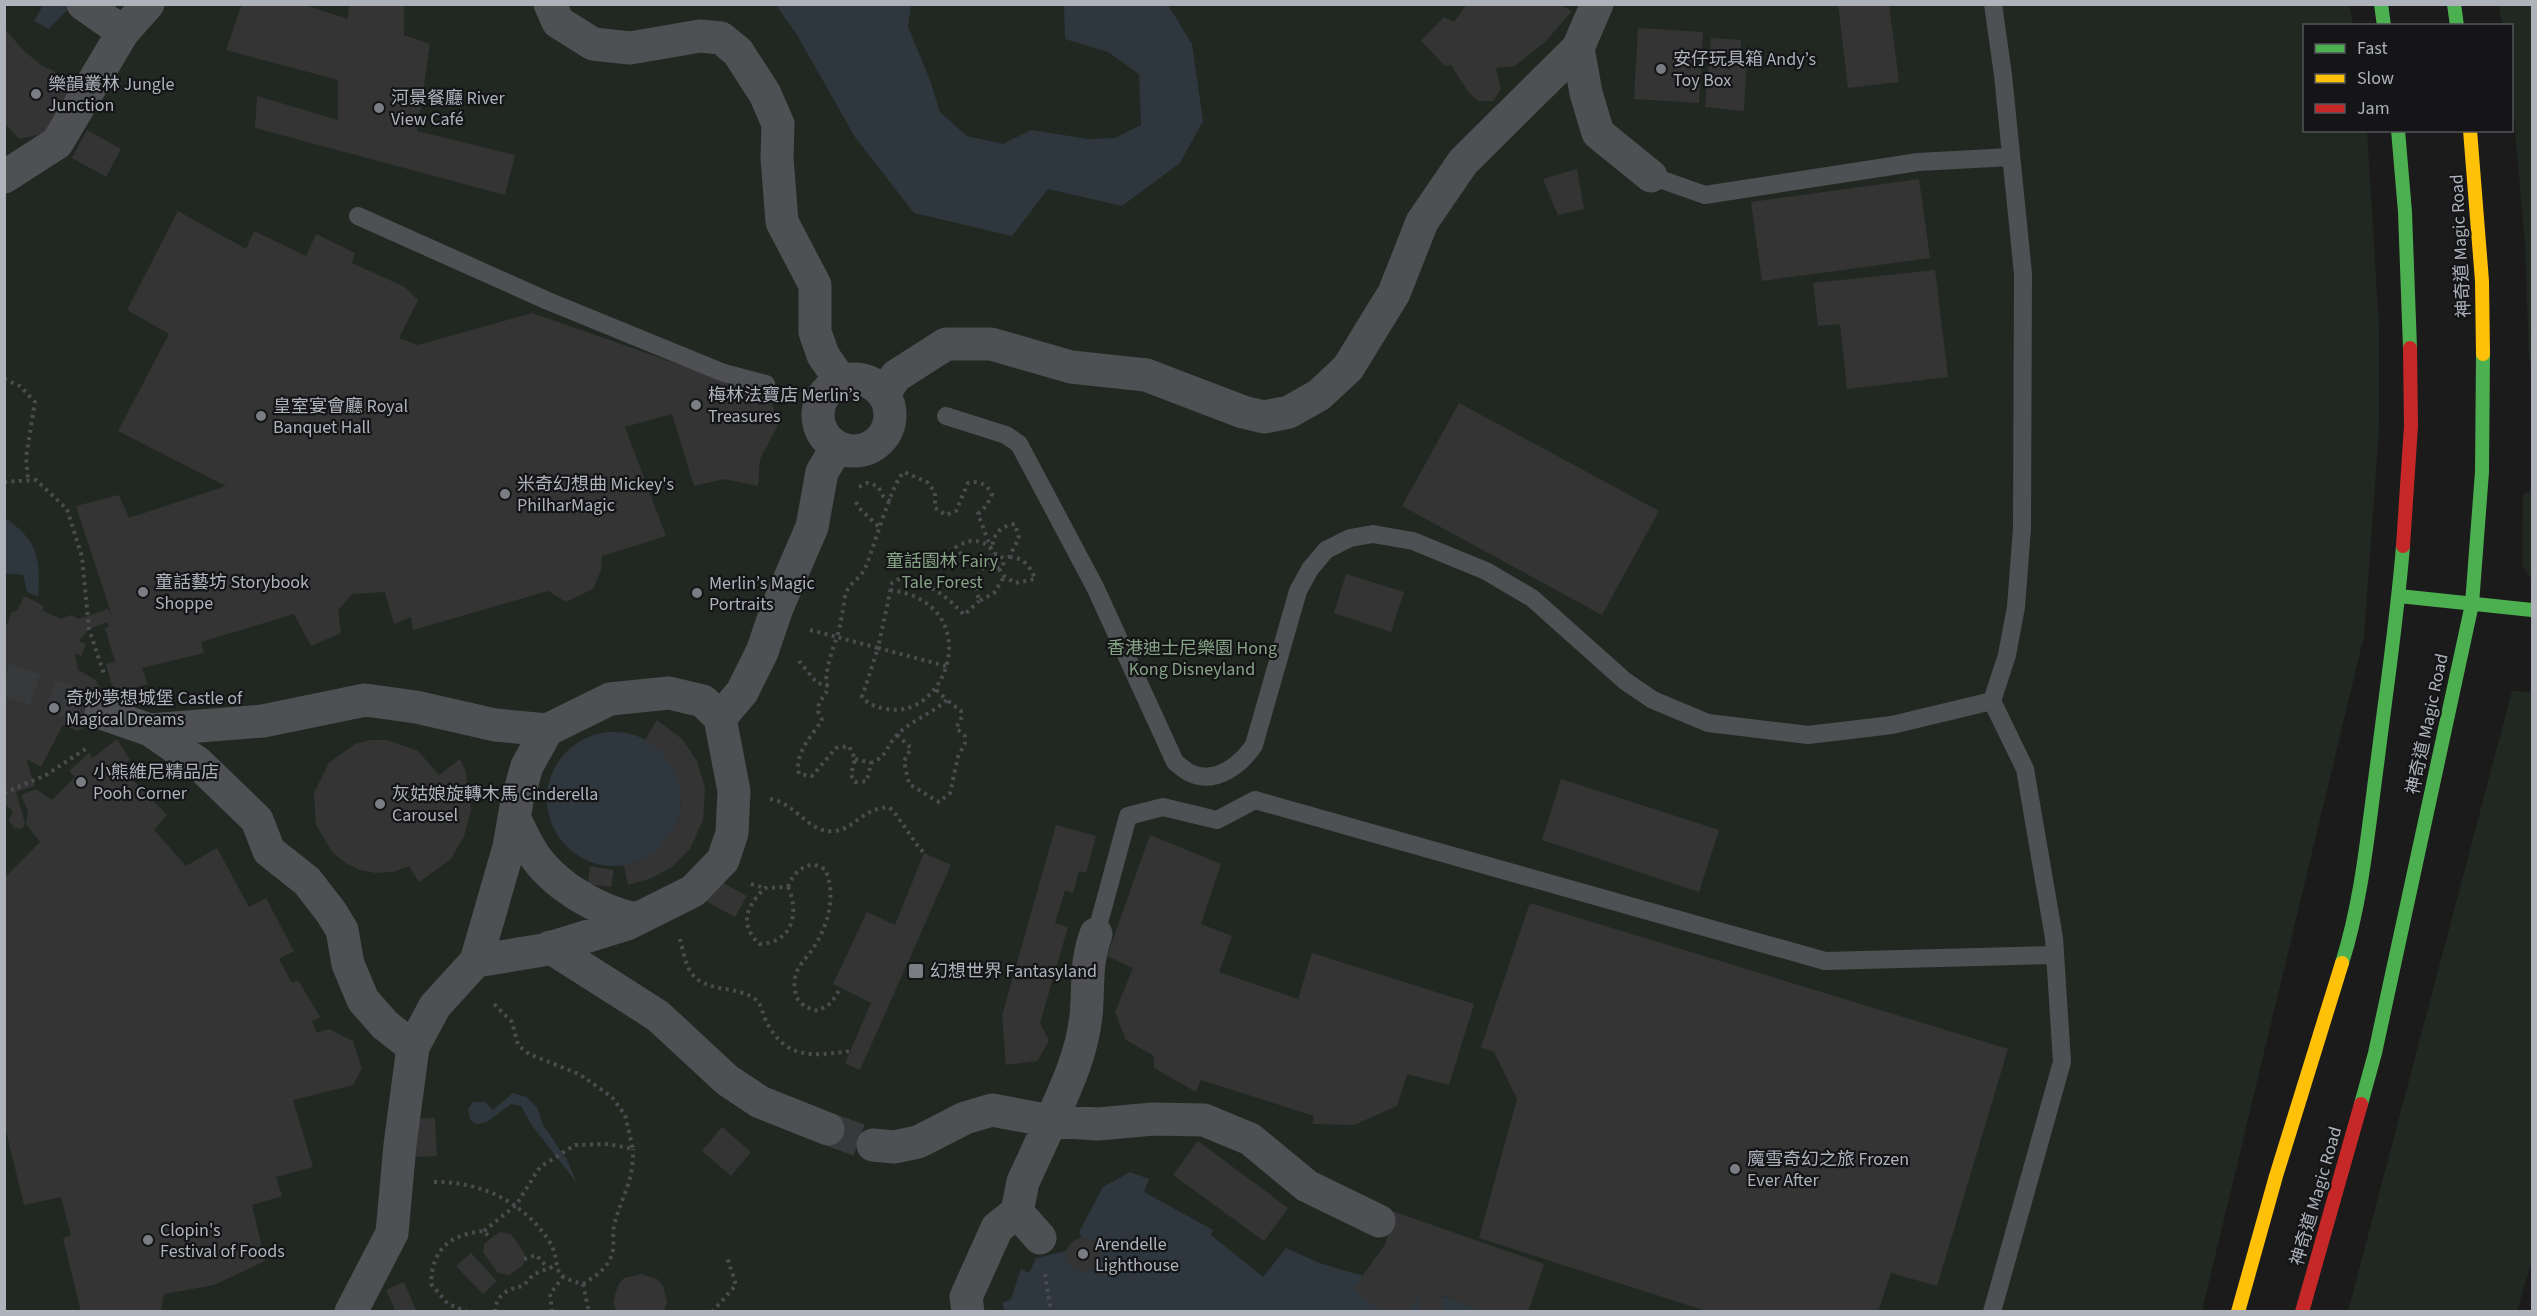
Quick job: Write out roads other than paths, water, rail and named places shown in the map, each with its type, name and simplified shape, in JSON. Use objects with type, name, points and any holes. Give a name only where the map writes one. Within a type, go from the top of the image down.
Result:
[{"type":"street","points":[[83,4],[123,32]]},
{"type":"street","points":[[4,177],[57,143],[123,32],[148,4]]},
{"type":"street","points":[[550,4],[558,22],[593,44],[630,48],[700,36],[721,38],[738,52],[765,94],[778,124],[777,158],[782,222],[815,285],[815,332],[823,356],[840,380]]},
{"type":"street","points":[[884,393],[896,376],[946,344],[991,344],[1071,367],[1146,375],[1243,412],[1264,417],[1289,412],[1319,395],[1348,368],[1394,293],[1422,222],[1463,162],[1578,48],[1597,4]]},
{"type":"street","points":[[2381,4],[2384,24]]},
{"type":"street","points":[[2454,4],[2457,24]]},
{"type":"street","points":[[1578,48],[1586,93],[1598,133],[1652,176]]},
{"type":"street","points":[[2238,1311],[2276,1176],[2351,933],[2371,808],[2399,596],[2410,426],[2406,212],[2398,132]]},
{"type":"street","name":"神奇道 Magic Road","points":[[2302,1311],[2374,1053],[2472,604],[2482,472],[2483,385],[2482,281],[2470,132]]},
{"type":"street","points":[[840,380],[864,380],[875,385],[884,393],[891,416],[888,429],[882,439],[872,447],[860,451],[837,447],[820,430],[818,407],[822,396],[840,380]]},
{"type":"street","points":[[720,718],[742,692],[762,652],[777,608],[812,527],[822,472],[837,447]]},
{"type":"street","points":[[2399,596],[2532,609]]},
{"type":"street","points":[[150,730],[263,721],[365,700],[416,707],[495,725],[547,730],[610,699],[669,693],[703,701],[720,718],[734,791],[732,833],[723,860],[693,891],[651,912],[550,947],[476,961]]},
{"type":"street","points":[[107,715],[150,730],[198,763],[257,819],[270,851],[307,881],[337,921],[342,930],[348,964],[363,1000],[385,1025],[413,1047]]},
{"type":"street","points":[[351,1311],[392,1233],[413,1047],[435,1006],[452,984],[476,961],[509,847],[527,766],[547,730]]},
{"type":"street","points":[[514,818],[533,854],[556,878],[614,915],[651,912]]},
{"type":"street","points":[[968,1311],[966,1297],[997,1228],[1017,1212],[1023,1182],[1073,1072],[1086,1018],[1088,957],[1096,934]]},
{"type":"street","points":[[550,947],[658,1016],[727,1080],[760,1102],[828,1129]]},
{"type":"street","points":[[873,1145],[894,1147],[918,1142],[965,1118],[992,1110],[1051,1121],[1098,1124],[1154,1119],[1204,1120],[1250,1139],[1307,1186],[1379,1221]]},
{"type":"street","points":[[1017,1212],[1040,1238]]},
{"type":"lane","points":[[1992,1311],[2062,1062],[2055,955],[2025,769],[1992,701],[2007,655],[2016,607],[2022,528],[2023,274],[1993,4]]},
{"type":"lane","points":[[1652,176],[1705,195],[1918,162],[2011,157]]},
{"type":"lane","points":[[358,216],[548,302],[724,373],[766,384]]},
{"type":"lane","points":[[946,416],[1006,435],[1019,444],[1095,587],[1175,762],[1190,773],[1214,776],[1231,769],[1246,758],[1254,745],[1302,584],[1326,550],[1350,538],[1373,534],[1413,541],[1486,571],[1532,597],[1625,681],[1653,700],[1708,723],[1808,735],[1892,725],[1992,701]]},
{"type":"lane","points":[[1096,934],[1128,816],[1163,807],[1217,820],[1255,800],[1825,961],[2055,955]]},
{"type":"tunnel","points":[[4,679],[101,713]]},
{"type":"tunnel","points":[[828,1129],[873,1145]]},
{"type":"place","name":"安仔玩具箱 Andy’s Toy Box","points":[[1661,69]]},
{"type":"place","name":"樂韻叢林 Jungle Junction","points":[[36,94]]},
{"type":"place","name":"河景餐廳 River View Café","points":[[379,108]]},
{"type":"place","name":"梅林法寶店 Merlin’s Treasures","points":[[696,405]]},
{"type":"place","name":"皇室宴會廳 Royal Banquet Hall","points":[[261,416]]},
{"type":"place","name":"米奇幻想曲 Mickey's PhilharMagic","points":[[505,494]]},
{"type":"place","name":"童話藝坊 Storybook Shoppe","points":[[143,592]]},
{"type":"place","name":"Merlin’s Magic Portraits","points":[[697,593]]},
{"type":"place","name":"奇妙夢想城堡 Castle of Magical Dreams","points":[[54,708]]},
{"type":"place","name":"小熊維尼精品店 Pooh Corner","points":[[81,782]]},
{"type":"place","name":"灰姑娘旋轉木馬 Cinderella Carousel","points":[[380,804]]},
{"type":"place","name":"幻想世界 Fantasyland","points":[[916,971]]},
{"type":"place","name":"魔雪奇幻之旅 Frozen Ever After","points":[[1735,1169]]},
{"type":"place","name":"Clopin's Festival of Foods","points":[[148,1240]]},
{"type":"place","name":"Arendelle Lighthouse","points":[[1083,1254]]},
{"type":"park label","name":"童話園林 Fairy Tale Forest","points":[[942,571]]},
{"type":"park label","name":"香港迪士尼樂園 Hong Kong Disneyland","points":[[1192,658]]}]
